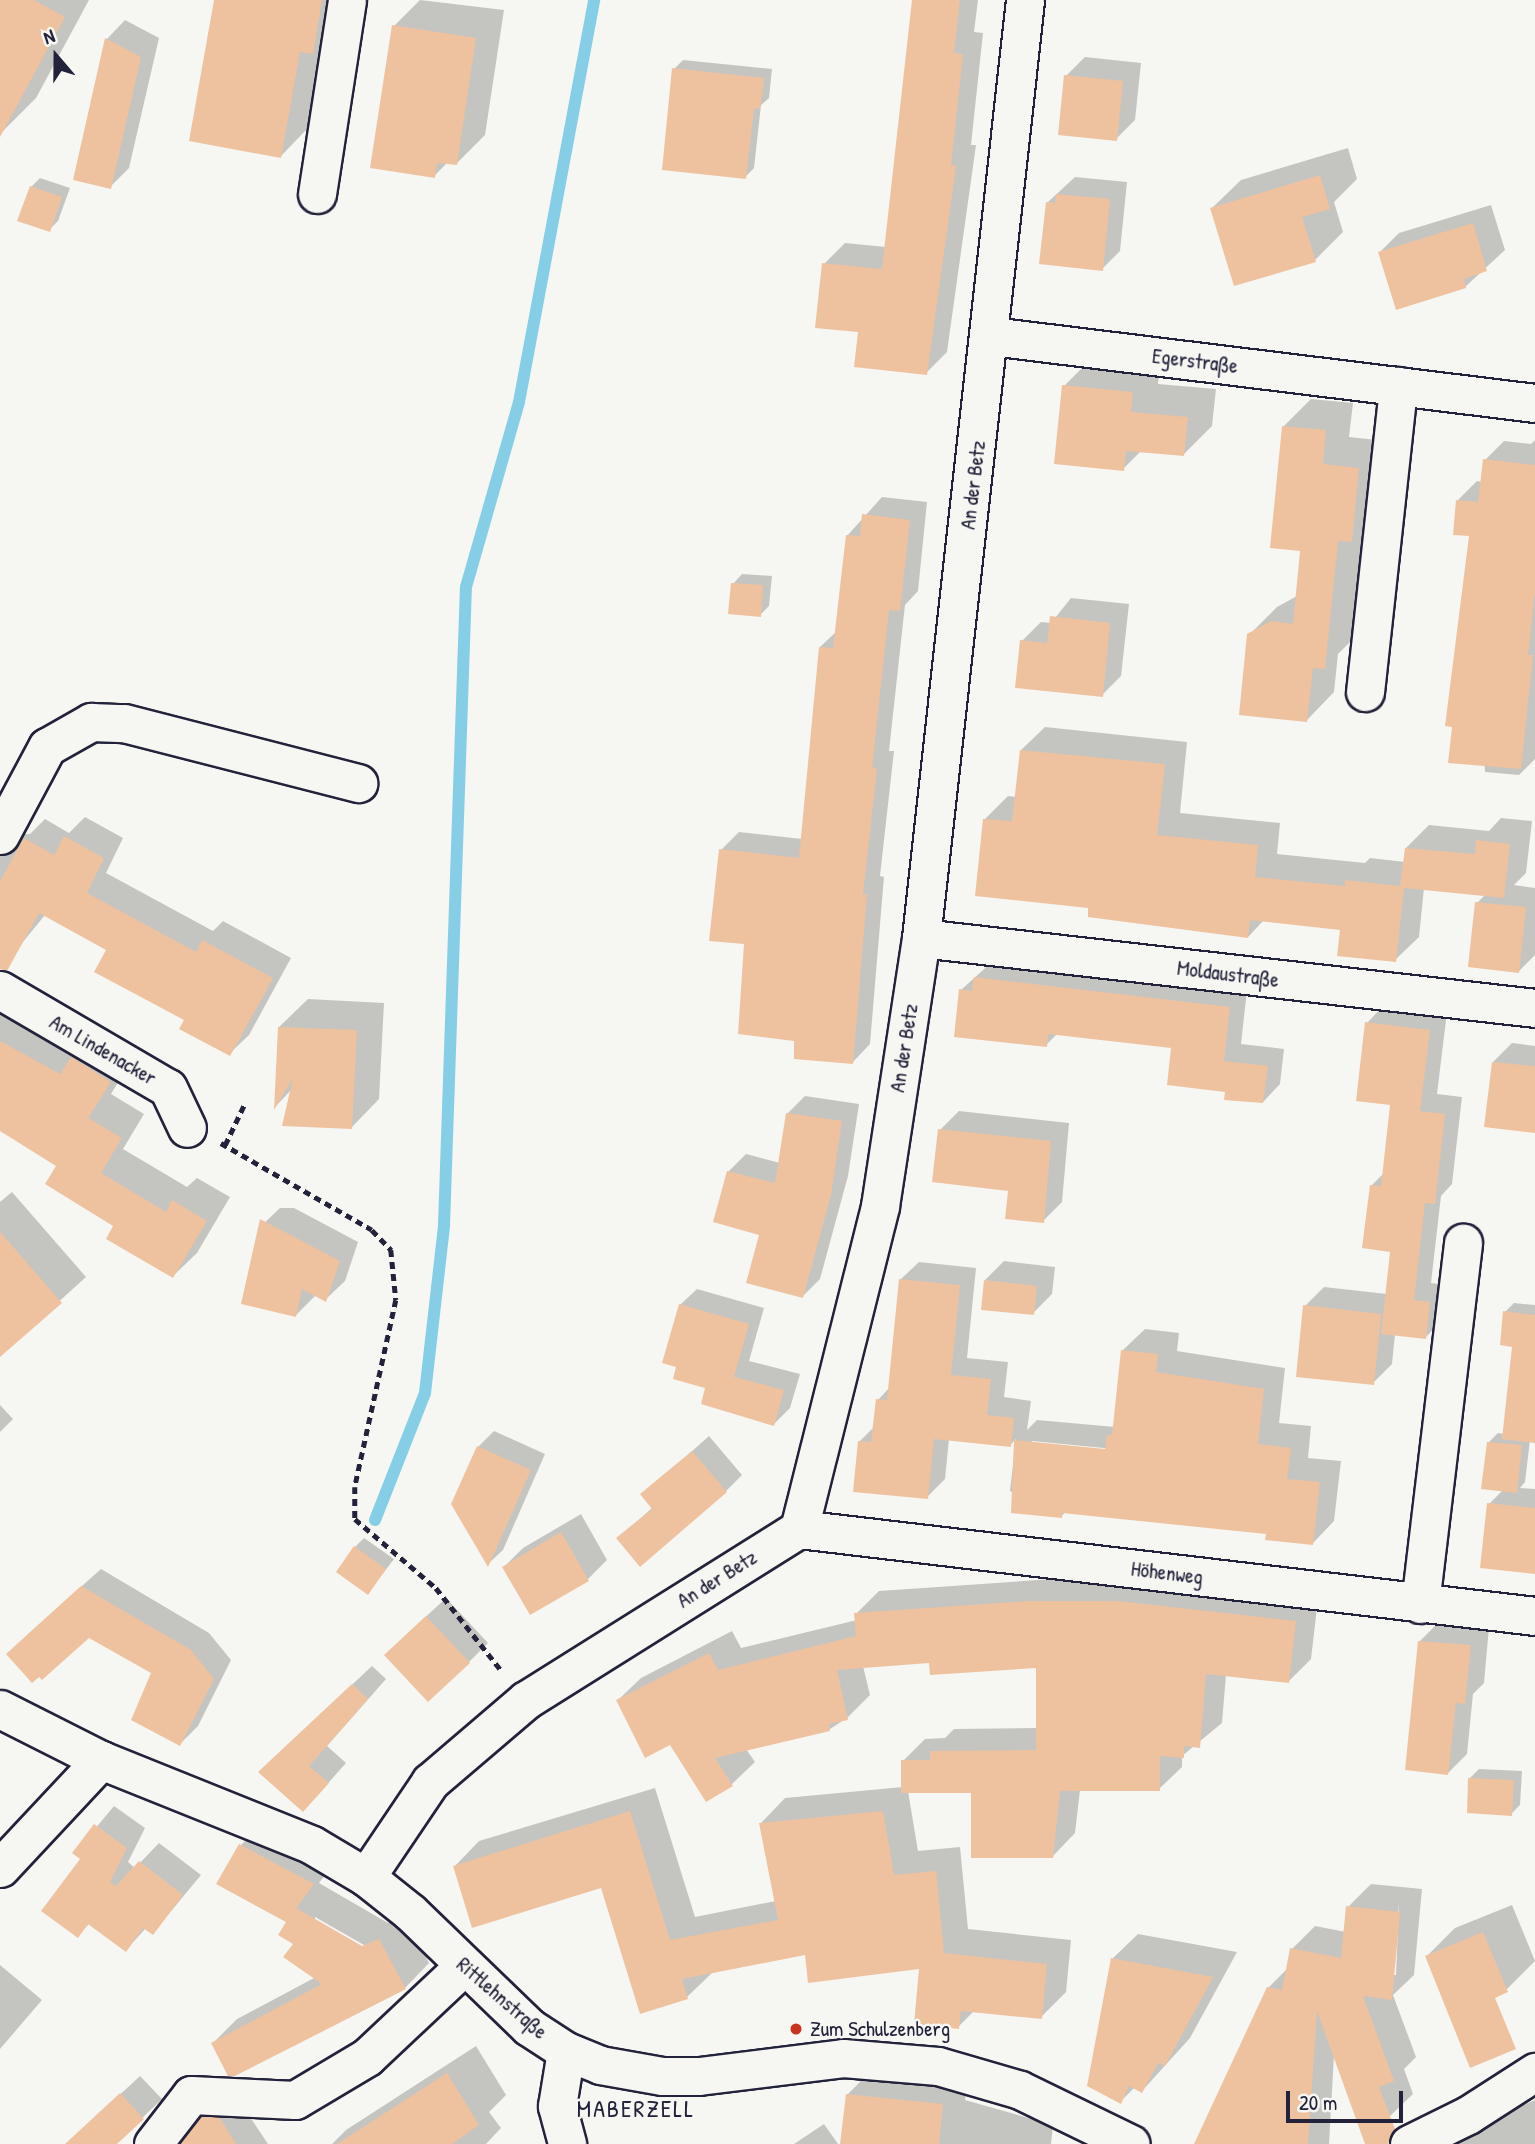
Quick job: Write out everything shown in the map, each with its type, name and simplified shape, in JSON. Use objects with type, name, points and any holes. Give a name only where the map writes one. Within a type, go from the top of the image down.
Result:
[{"type":"street","points":[[317,194],[347,0]]},
{"type":"street","name":"An der Betz","points":[[366,1877],[430,1782],[526,1700],[799,1529],[880,1206],[921,938],[991,336],[1025,0]]},
{"type":"street","name":"Egerstraße","points":[[991,336],[1535,402]]},
{"type":"street","points":[[1365,692],[1398,386]]},
{"type":"street","points":[[0,835],[47,747],[91,722],[124,723],[358,783]]},
{"type":"street","name":"Moldaustraße","points":[[921,938],[1535,1008]]},
{"type":"street","name":"Am Lindenacker","points":[[0,990],[168,1088],[187,1128]]},
{"type":"street","points":[[1420,1604],[1463,1243]]},
{"type":"street","name":"Höhenweg","points":[[799,1529],[1535,1616]]},
{"type":"street","name":"Rittlehnstraße","points":[[0,1709],[101,1760],[312,1845],[366,1877],[410,1912],[529,2027],[566,2051],[600,2065],[662,2076],[699,2076],[844,2057],[937,2066],[1020,2090],[1131,2144]]},
{"type":"street","points":[[0,1868],[101,1760]]},
{"type":"street","points":[[153,2144],[191,2095],[295,2100],[368,2057],[464,1966]]},
{"type":"street","points":[[566,2051],[557,2106],[567,2144]]},
{"type":"street","points":[[1409,2144],[1468,2115],[1535,2072]]},
{"type":"path","points":[[245,1103],[225,1145],[372,1230],[391,1250],[396,1300],[355,1487],[355,1519],[436,1588],[510,1681]]},
{"type":"building","points":[[0,0],[34,0],[65,17],[0,137]]},
{"type":"building","points":[[214,0],[322,0],[313,54],[300,52],[281,158],[189,141]]},
{"type":"building","points":[[912,0],[960,0],[954,53],[963,54],[951,165],[956,166],[927,375],[854,367],[858,332],[815,328],[822,263],[882,269]]},
{"type":"building","points":[[392,25],[476,38],[457,165],[437,163],[435,178],[370,168]]},
{"type":"building","points":[[105,38],[141,57],[111,189],[73,180]]},
{"type":"building","points":[[672,68],[764,78],[760,109],[754,108],[746,179],[662,170]]},
{"type":"building","points":[[1064,75],[1123,81],[1117,141],[1058,135]]},
{"type":"building","points":[[1320,175],[1330,209],[1302,217],[1316,262],[1234,286],[1210,208]]},
{"type":"building","points":[[30,186],[62,197],[50,232],[17,221]]},
{"type":"building","points":[[1056,194],[1110,199],[1103,271],[1039,264],[1046,202],[1055,203]]},
{"type":"building","points":[[1473,223],[1487,271],[1464,279],[1466,288],[1396,310],[1378,252]]},
{"type":"building","points":[[1062,385],[1133,392],[1131,412],[1188,417],[1184,456],[1126,451],[1124,471],[1054,464]]},
{"type":"building","points":[[1282,426],[1326,430],[1323,464],[1359,468],[1352,542],[1338,541],[1325,669],[1313,668],[1307,722],[1239,715],[1247,634],[1271,621],[1293,624],[1300,551],[1270,548]]},
{"type":"building","points":[[1483,459],[1535,465],[1535,592],[1528,655],[1533,655],[1521,769],[1448,763],[1452,727],[1445,726],[1469,536],[1453,535],[1456,500],[1478,502]]},
{"type":"building","points":[[862,514],[910,520],[900,611],[889,610],[872,768],[877,769],[863,894],[867,894],[853,1064],[794,1059],[794,1041],[738,1034],[744,944],[709,941],[719,849],[799,858],[819,647],[833,648],[846,535],[860,536]]},
{"type":"building","points":[[731,583],[763,585],[761,617],[728,614]]},
{"type":"building","points":[[1050,616],[1110,623],[1103,697],[1015,688],[1020,640],[1047,643]]},
{"type":"building","points":[[1020,750],[1165,764],[1157,835],[1258,845],[1255,877],[1345,886],[1345,880],[1400,886],[1405,848],[1475,854],[1476,840],[1510,844],[1504,898],[1404,888],[1396,962],[1337,956],[1340,930],[1250,920],[1248,938],[1088,917],[1088,908],[975,896],[983,819],[1012,821]]},
{"type":"building","points":[[64,836],[104,858],[87,893],[196,952],[202,940],[273,978],[230,1056],[179,1029],[184,1020],[94,972],[106,950],[39,913],[7,971],[0,969],[0,881],[24,838],[54,855]]},
{"type":"building","points":[[1475,902],[1526,907],[1519,973],[1468,967]]},
{"type":"building","points":[[974,977],[1230,1007],[1224,1061],[1268,1066],[1263,1103],[1224,1100],[1225,1092],[1167,1085],[1171,1048],[1048,1034],[1047,1047],[954,1037],[959,989],[972,991]]},
{"type":"building","points":[[1365,1022],[1430,1030],[1420,1111],[1445,1114],[1435,1204],[1425,1203],[1414,1300],[1430,1302],[1426,1339],[1381,1334],[1390,1252],[1362,1248],[1370,1185],[1381,1186],[1390,1105],[1356,1101]]},
{"type":"building","points":[[278,1027],[357,1030],[352,1129],[282,1126],[293,1078],[274,1110]]},
{"type":"building","points":[[0,1041],[60,1074],[71,1057],[111,1082],[88,1118],[122,1138],[101,1173],[166,1212],[172,1200],[207,1221],[173,1278],[106,1239],[113,1226],[45,1184],[56,1166],[0,1131]]},
{"type":"building","points":[[1492,1062],[1535,1066],[1535,1133],[1484,1127]]},
{"type":"building","points":[[786,1113],[842,1121],[831,1195],[803,1298],[746,1283],[759,1235],[713,1222],[727,1171],[775,1183]]},
{"type":"building","points":[[938,1129],[1051,1141],[1044,1223],[1005,1219],[1008,1191],[932,1182]]},
{"type":"building","points":[[260,1219],[340,1261],[326,1302],[302,1289],[296,1317],[241,1304]]},
{"type":"building","points":[[0,1232],[62,1303],[0,1357]]},
{"type":"building","points":[[899,1279],[960,1285],[951,1375],[991,1379],[987,1415],[1014,1418],[1011,1447],[934,1439],[928,1499],[853,1492],[858,1441],[871,1442],[876,1399],[887,1400]]},
{"type":"building","points":[[984,1280],[1037,1286],[1034,1315],[981,1310]]},
{"type":"building","points":[[679,1304],[749,1324],[734,1377],[784,1390],[774,1426],[701,1404],[705,1388],[673,1379],[676,1367],[662,1363]]},
{"type":"building","points":[[1303,1305],[1381,1314],[1374,1385],[1296,1377]]},
{"type":"building","points":[[1503,1311],[1535,1315],[1535,1443],[1502,1439],[1512,1347],[1500,1345]]},
{"type":"building","points":[[1121,1350],[1158,1354],[1156,1372],[1264,1389],[1258,1444],[1291,1448],[1287,1479],[1320,1482],[1313,1545],[1265,1540],[1266,1534],[1062,1513],[1062,1518],[1011,1513],[1014,1440],[1105,1449],[1107,1435],[1112,1435]]},
{"type":"building","points":[[1487,1442],[1522,1445],[1517,1493],[1481,1489]]},
{"type":"building","points":[[477,1446],[531,1470],[488,1567],[451,1504]]},
{"type":"building","points":[[692,1451],[727,1492],[640,1567],[616,1538],[652,1509],[640,1494]]},
{"type":"building","points":[[1487,1503],[1535,1508],[1535,1574],[1480,1568]]},
{"type":"building","points":[[561,1532],[589,1581],[530,1615],[502,1567]]},
{"type":"building","points":[[354,1546],[386,1569],[368,1595],[336,1572]]},
{"type":"building","points":[[81,1586],[191,1650],[214,1679],[180,1746],[131,1720],[151,1673],[89,1638],[42,1680],[39,1677],[32,1683],[6,1654]]},
{"type":"building","points":[[1029,1601],[1118,1601],[1296,1621],[1289,1683],[1206,1674],[1200,1748],[1184,1746],[1184,1758],[1160,1756],[1160,1791],[1060,1791],[1053,1858],[971,1858],[971,1793],[901,1793],[901,1760],[930,1760],[930,1751],[1036,1750],[1036,1668],[930,1675],[929,1663],[837,1670],[848,1720],[829,1724],[830,1731],[715,1758],[733,1786],[706,1802],[670,1745],[645,1758],[616,1700],[709,1653],[718,1670],[856,1636],[854,1613]]},
{"type":"building","points":[[426,1616],[470,1663],[428,1702],[384,1655]]},
{"type":"building","points":[[1418,1641],[1471,1645],[1465,1704],[1456,1703],[1448,1775],[1405,1770]]},
{"type":"building","points":[[352,1684],[368,1699],[309,1766],[329,1783],[303,1812],[258,1772]]},
{"type":"building","points":[[1468,1778],[1514,1780],[1512,1816],[1467,1813]]},
{"type":"building","points":[[630,1811],[670,1940],[778,1920],[759,1823],[883,1811],[894,1875],[936,1871],[944,1953],[1047,1964],[1042,2019],[961,2011],[959,2029],[914,2024],[919,1969],[808,1983],[805,1955],[682,1979],[688,1999],[640,2014],[601,1888],[472,1928],[453,1866]]},
{"type":"building","points":[[94,1824],[127,1848],[110,1882],[116,1886],[139,1861],[183,1895],[153,1935],[143,1928],[126,1952],[88,1924],[78,1938],[41,1911],[80,1859],[72,1853]]},
{"type":"building","points":[[239,1844],[314,1884],[296,1908],[362,1946],[379,1939],[406,1989],[235,2076],[228,2076],[211,2043],[322,1984],[283,1957],[293,1944],[278,1935],[286,1922],[216,1884]]},
{"type":"building","points":[[1346,1906],[1400,1912],[1392,2000],[1363,1996],[1394,2081],[1379,2087],[1395,2129],[1388,2144],[1365,2144],[1317,2011],[1308,2144],[1194,2144],[1267,1987],[1282,1990],[1290,1948],[1341,1958]]},
{"type":"building","points":[[1483,1932],[1508,1992],[1495,1998],[1516,2049],[1470,2068],[1425,1956]]},
{"type":"building","points":[[1111,1958],[1213,1977],[1165,2066],[1158,2063],[1142,2093],[1129,2086],[1121,2104],[1087,2086]]},
{"type":"building","points":[[447,2073],[479,2125],[452,2144],[337,2144]]},
{"type":"building","points":[[120,2093],[144,2119],[117,2144],[65,2144]]},
{"type":"building","points":[[846,2094],[943,2104],[939,2144],[840,2144]]},
{"type":"building","points":[[201,2117],[219,2117],[236,2144],[180,2144]]},
{"type":"waterway","points":[[375,1520],[425,1393],[444,1225],[466,587],[519,402],[594,0]]},
{"type":"place","name":"Zum Schulzenberg","points":[[796,2029]]},
{"type":"district","name":"MABERZELL","points":[[636,2109]]}]
